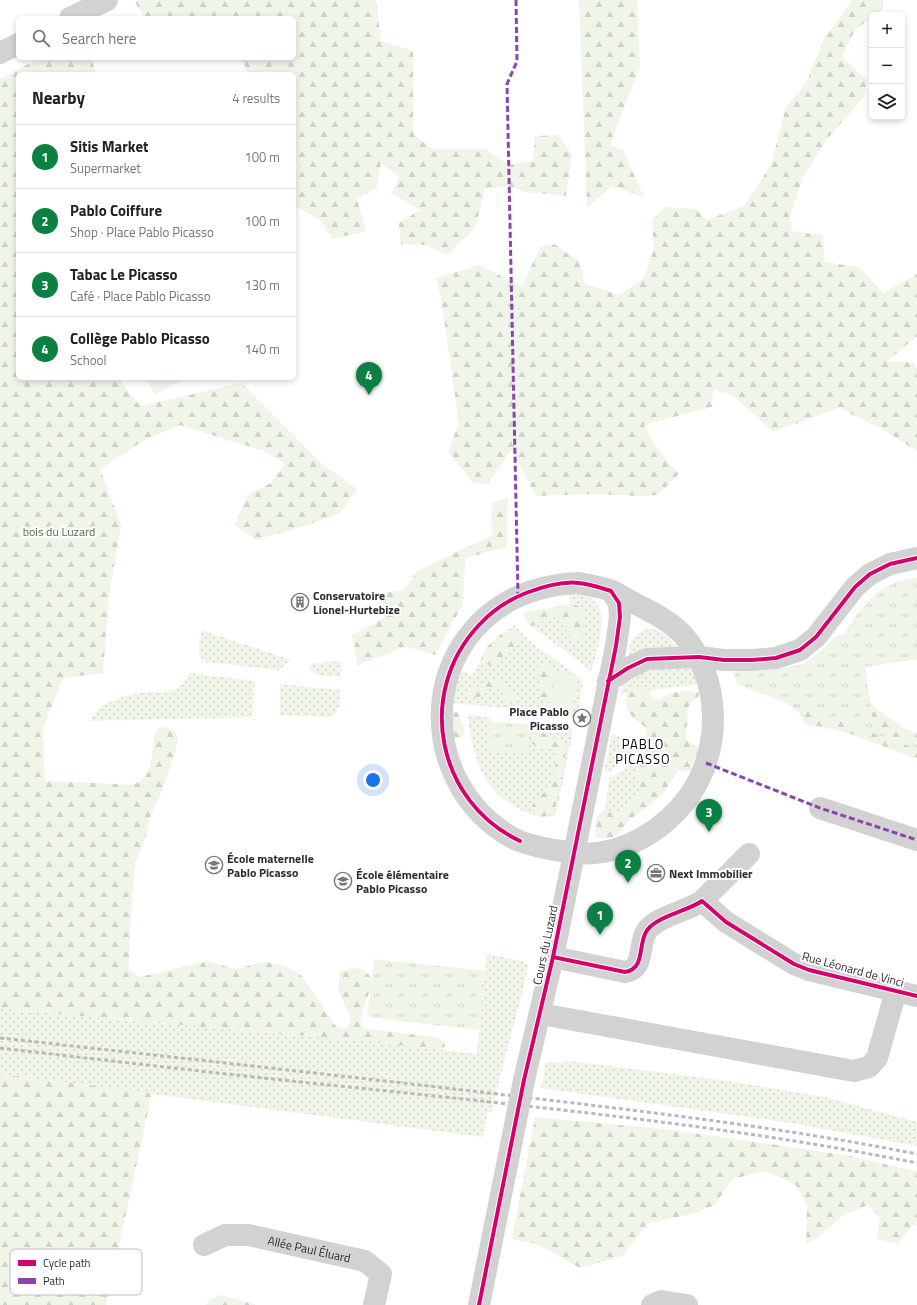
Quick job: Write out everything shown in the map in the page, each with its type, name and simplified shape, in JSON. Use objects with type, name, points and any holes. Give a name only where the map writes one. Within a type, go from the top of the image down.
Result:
[{"type":"street","points":[[74,16],[107,0]]},
{"type":"street","points":[[0,53],[16,45]]},
{"type":"street","points":[[608,681],[628,668],[647,660],[699,657],[724,660],[752,660],[776,658],[800,650],[816,637],[855,587],[870,574],[890,564],[917,558]]},
{"type":"street","points":[[579,583],[611,591],[666,621],[683,635],[699,657],[710,686],[714,712],[712,738],[706,763],[697,785],[683,804],[667,821],[648,835],[626,845],[604,852],[589,854],[554,850],[520,841],[492,824],[477,810],[464,794],[453,772],[444,744],[442,729],[442,707],[449,674],[458,652],[471,634],[487,617],[507,602],[538,588],[558,584],[579,583]]},
{"type":"street","name":"Cours du Luzard","points":[[479,1305],[524,1080],[541,1014],[616,646],[620,617],[619,603],[611,591]]},
{"type":"street","name":"Cours du Luzard","points":[[616,646],[627,623],[636,619],[666,621]]},
{"type":"street","points":[[820,808],[917,840]]},
{"type":"street","points":[[553,957],[625,972],[630,971],[635,968],[638,963],[646,932],[655,922],[695,906],[702,901],[749,854]]},
{"type":"street","name":"Rue Léonard de Vinci","points":[[702,901],[726,922],[794,964],[809,970],[917,996]]},
{"type":"street","name":"Rue Léonard de Vinci","points":[[541,1014],[854,1071],[869,1067],[877,1058],[896,991]]},
{"type":"street","name":"Allée Paul Éluard","points":[[204,1245],[225,1235],[248,1235],[365,1261],[381,1274],[374,1305]]},
{"type":"street","points":[[652,1305],[661,1300],[687,1305]]},
{"type":"green space","points":[[140,0],[376,0],[381,41],[413,51],[413,134],[432,149],[486,149],[508,165],[533,161],[535,136],[559,135],[572,155],[566,196],[525,192],[508,186],[485,189],[475,228],[447,255],[426,245],[401,244],[399,223],[420,210],[392,193],[399,177],[381,163],[376,188],[357,199],[366,231],[332,239],[320,220],[296,206],[296,168],[298,167],[296,163],[296,72],[248,72],[241,60],[296,60],[296,16],[144,16],[135,2]]},
{"type":"green space","points":[[579,0],[637,0],[640,66],[610,145],[623,150],[644,197],[612,186],[587,208]]},
{"type":"green space","points":[[852,0],[883,0],[883,9],[879,12],[869,12],[869,19],[855,30],[842,57],[867,80],[864,97],[827,139],[803,177],[790,217],[792,231],[823,235],[825,262],[859,267],[883,293],[917,274],[917,336],[887,361],[914,362],[917,369],[917,451],[880,428],[839,408],[773,432],[734,396],[713,390],[712,407],[644,425],[659,451],[679,474],[658,495],[639,496],[594,494],[536,496],[511,450],[488,484],[473,483],[448,451],[459,423],[441,298],[436,278],[480,265],[522,287],[540,247],[554,244],[579,261],[585,284],[619,295],[644,278],[654,248],[652,220],[665,207],[695,209],[707,220],[744,206],[771,165],[786,107],[806,83],[824,39]]},
{"type":"green space","name":"bois du Luzard","points":[[36,60],[92,60],[95,72],[16,72],[16,380],[120,380],[140,406],[242,383],[322,464],[357,489],[340,513],[305,526],[256,540],[235,525],[247,495],[271,483],[285,464],[264,451],[180,425],[146,439],[100,469],[121,525],[109,596],[103,673],[63,678],[43,729],[45,781],[131,785],[139,782],[145,777],[149,770],[155,732],[162,726],[174,730],[178,736],[176,749],[163,789],[150,817],[146,836],[135,864],[130,928],[129,970],[140,977],[207,961],[235,969],[265,962],[284,965],[301,975],[321,1003],[332,1022],[338,1028],[346,1029],[351,1019],[338,990],[340,971],[357,968],[364,971],[371,977],[370,988],[362,1012],[361,1026],[367,1029],[434,1037],[443,1040],[445,1046],[442,1050],[353,1040],[0,1009],[0,79]]},
{"type":"green space","points":[[147,380],[182,380],[155,395]]},
{"type":"green space","points":[[508,497],[507,547],[465,558],[463,604],[435,655],[406,646],[358,665],[352,635],[384,618],[382,593],[404,590],[417,571],[493,535],[491,518],[493,502]]},
{"type":"green space","points":[[917,578],[917,659],[865,667],[874,730],[917,745],[917,749],[738,685],[732,669],[770,670],[801,665],[821,651],[835,637],[844,634],[865,605],[882,589],[904,580]]},
{"type":"green space","points":[[568,592],[584,595],[594,601],[600,610],[602,620],[601,632],[592,671],[531,626],[524,614],[527,612],[571,604]]},
{"type":"green space","points":[[571,604],[579,607],[582,611],[584,619],[584,628],[581,640],[576,642],[570,639],[558,618],[551,618],[531,626],[524,614],[527,612]]},
{"type":"green space","points":[[515,625],[524,636],[578,676],[583,681],[577,719],[570,717],[578,677],[556,673],[548,712],[452,703],[459,670],[473,675],[487,646]]},
{"type":"green space","points":[[647,629],[653,629],[663,633],[682,653],[630,659],[630,644],[634,638]]},
{"type":"green space","points":[[202,630],[291,660],[278,670],[207,662],[200,656],[198,648]]},
{"type":"green space","points":[[507,631],[514,632],[519,638],[520,643],[493,664],[487,665],[483,657],[486,649],[495,639]]},
{"type":"green space","points":[[336,661],[342,662],[341,677],[314,673],[309,667],[311,664]]},
{"type":"green space","points":[[547,663],[553,670],[554,685],[549,699],[544,700],[541,699],[539,695],[541,682],[536,670],[540,664]]},
{"type":"green space","points":[[693,667],[699,684],[620,694],[624,679],[643,669]]},
{"type":"green space","points":[[556,672],[578,676],[570,717],[548,712]]},
{"type":"green space","points":[[190,673],[254,681],[253,716],[90,721],[100,708],[115,700],[140,693],[166,692],[176,689],[182,684]]},
{"type":"green space","points":[[488,679],[505,684],[514,691],[514,699],[510,704],[506,703],[503,693],[497,689],[489,689],[478,697],[469,696],[468,693],[472,688],[482,684]]},
{"type":"green space","points":[[867,682],[870,703],[904,728],[917,733],[917,759],[851,734],[818,726],[811,727],[805,723],[799,713],[774,694]]},
{"type":"green space","points":[[280,684],[340,690],[338,710],[329,717],[280,715]]},
{"type":"green space","points":[[637,686],[648,688],[652,697],[658,700],[668,694],[681,691],[693,691],[699,693],[698,697],[690,703],[688,708],[686,738],[689,742],[700,747],[699,754],[695,757],[691,771],[677,770],[665,791],[627,822],[618,834],[608,838],[596,837],[595,828],[599,814],[626,808],[634,801],[640,792],[636,773],[644,749],[646,733],[645,727],[631,715],[626,706],[627,695],[630,688]]},
{"type":"green space","points":[[458,712],[465,733],[462,737],[453,739],[450,713]]},
{"type":"green space","points":[[468,714],[490,718],[490,752],[527,754],[530,724],[573,730],[556,815],[549,817],[533,815],[511,804],[499,795],[482,772],[477,759]]},
{"type":"green space","points":[[490,722],[530,724],[528,754],[489,752]]},
{"type":"green space","points":[[538,731],[566,744],[567,746],[555,809],[551,814],[543,817],[534,815],[531,809],[535,799],[548,790],[557,759],[552,748],[536,747],[532,743],[534,733]]},
{"type":"green space","points":[[612,734],[646,746],[608,772],[604,771]]},
{"type":"green space","points":[[655,749],[691,771],[677,770],[665,791],[627,822],[618,834],[608,838],[596,837],[597,817],[605,809],[609,779]]},
{"type":"green space","points":[[487,954],[525,962],[528,966],[492,1112],[488,1112],[483,1137],[0,1074],[0,1009],[353,1040],[477,1054]]},
{"type":"green space","points":[[374,959],[486,971],[479,1030],[367,1017]]},
{"type":"green space","points":[[570,1061],[728,1081],[825,1097],[917,1122],[917,1146],[797,1124],[541,1088],[546,1062],[559,1063]]},
{"type":"green space","points":[[0,1074],[152,1093],[118,1249],[10,1249],[10,1295],[108,1295],[106,1305],[0,1305]]},
{"type":"green space","points":[[535,1117],[674,1130],[845,1155],[917,1171],[917,1226],[914,1224],[897,1244],[877,1239],[880,1219],[868,1205],[844,1215],[806,1245],[807,1206],[796,1185],[765,1171],[732,1179],[715,1205],[695,1213],[647,1224],[623,1256],[580,1268],[537,1244],[512,1239]]},
{"type":"green space","points":[[222,1295],[257,1305],[206,1305],[211,1299]]},
{"type":"railway","points":[[0,1038],[650,1112],[810,1135],[917,1154]]},
{"type":"railway","points":[[0,1048],[654,1121],[786,1140],[917,1163]]},
{"type":"marked path","points":[[516,0],[517,61],[507,84],[518,596]]},
{"type":"marked path","points":[[706,763],[820,808],[917,840]]},
{"type":"cycle path","points":[[608,681],[628,668],[647,659],[699,657],[724,660],[752,660],[776,658],[800,650],[816,637],[855,587],[870,574],[890,564],[917,558]]},
{"type":"cycle path","points":[[479,1305],[524,1080],[553,957],[616,646],[620,617],[619,603],[611,591],[595,586],[566,583],[552,585],[526,593],[513,599],[489,615],[479,625],[459,652],[447,682],[442,713],[444,744],[454,773],[470,800],[492,823],[520,841]]},
{"type":"cycle path","points":[[553,957],[625,972],[631,970],[638,962],[646,932],[650,927],[656,922],[702,901],[726,922],[794,964],[809,970],[917,996]]},
{"type":"place","name":"Collège Pablo Picasso","points":[[369,395]]},
{"type":"place","name":"Conservatoire Lionel-Hurtebize","points":[[300,602]]},
{"type":"place","name":"Place Pablo Picasso","points":[[582,718]]},
{"type":"place","name":"Tabac Le Picasso","points":[[709,832]]},
{"type":"place","name":"École maternelle Pablo Picasso","points":[[214,865]]},
{"type":"place","name":"Next Immobilier","points":[[656,873]]},
{"type":"place","name":"École élémentaire Pablo Picasso","points":[[343,881]]},
{"type":"place","name":"Pablo Coiffure","points":[[628,883]]},
{"type":"place","name":"Sitis Market","points":[[600,935]]},
{"type":"district","name":"PABLO PICASSO","points":[[643,752]]}]
